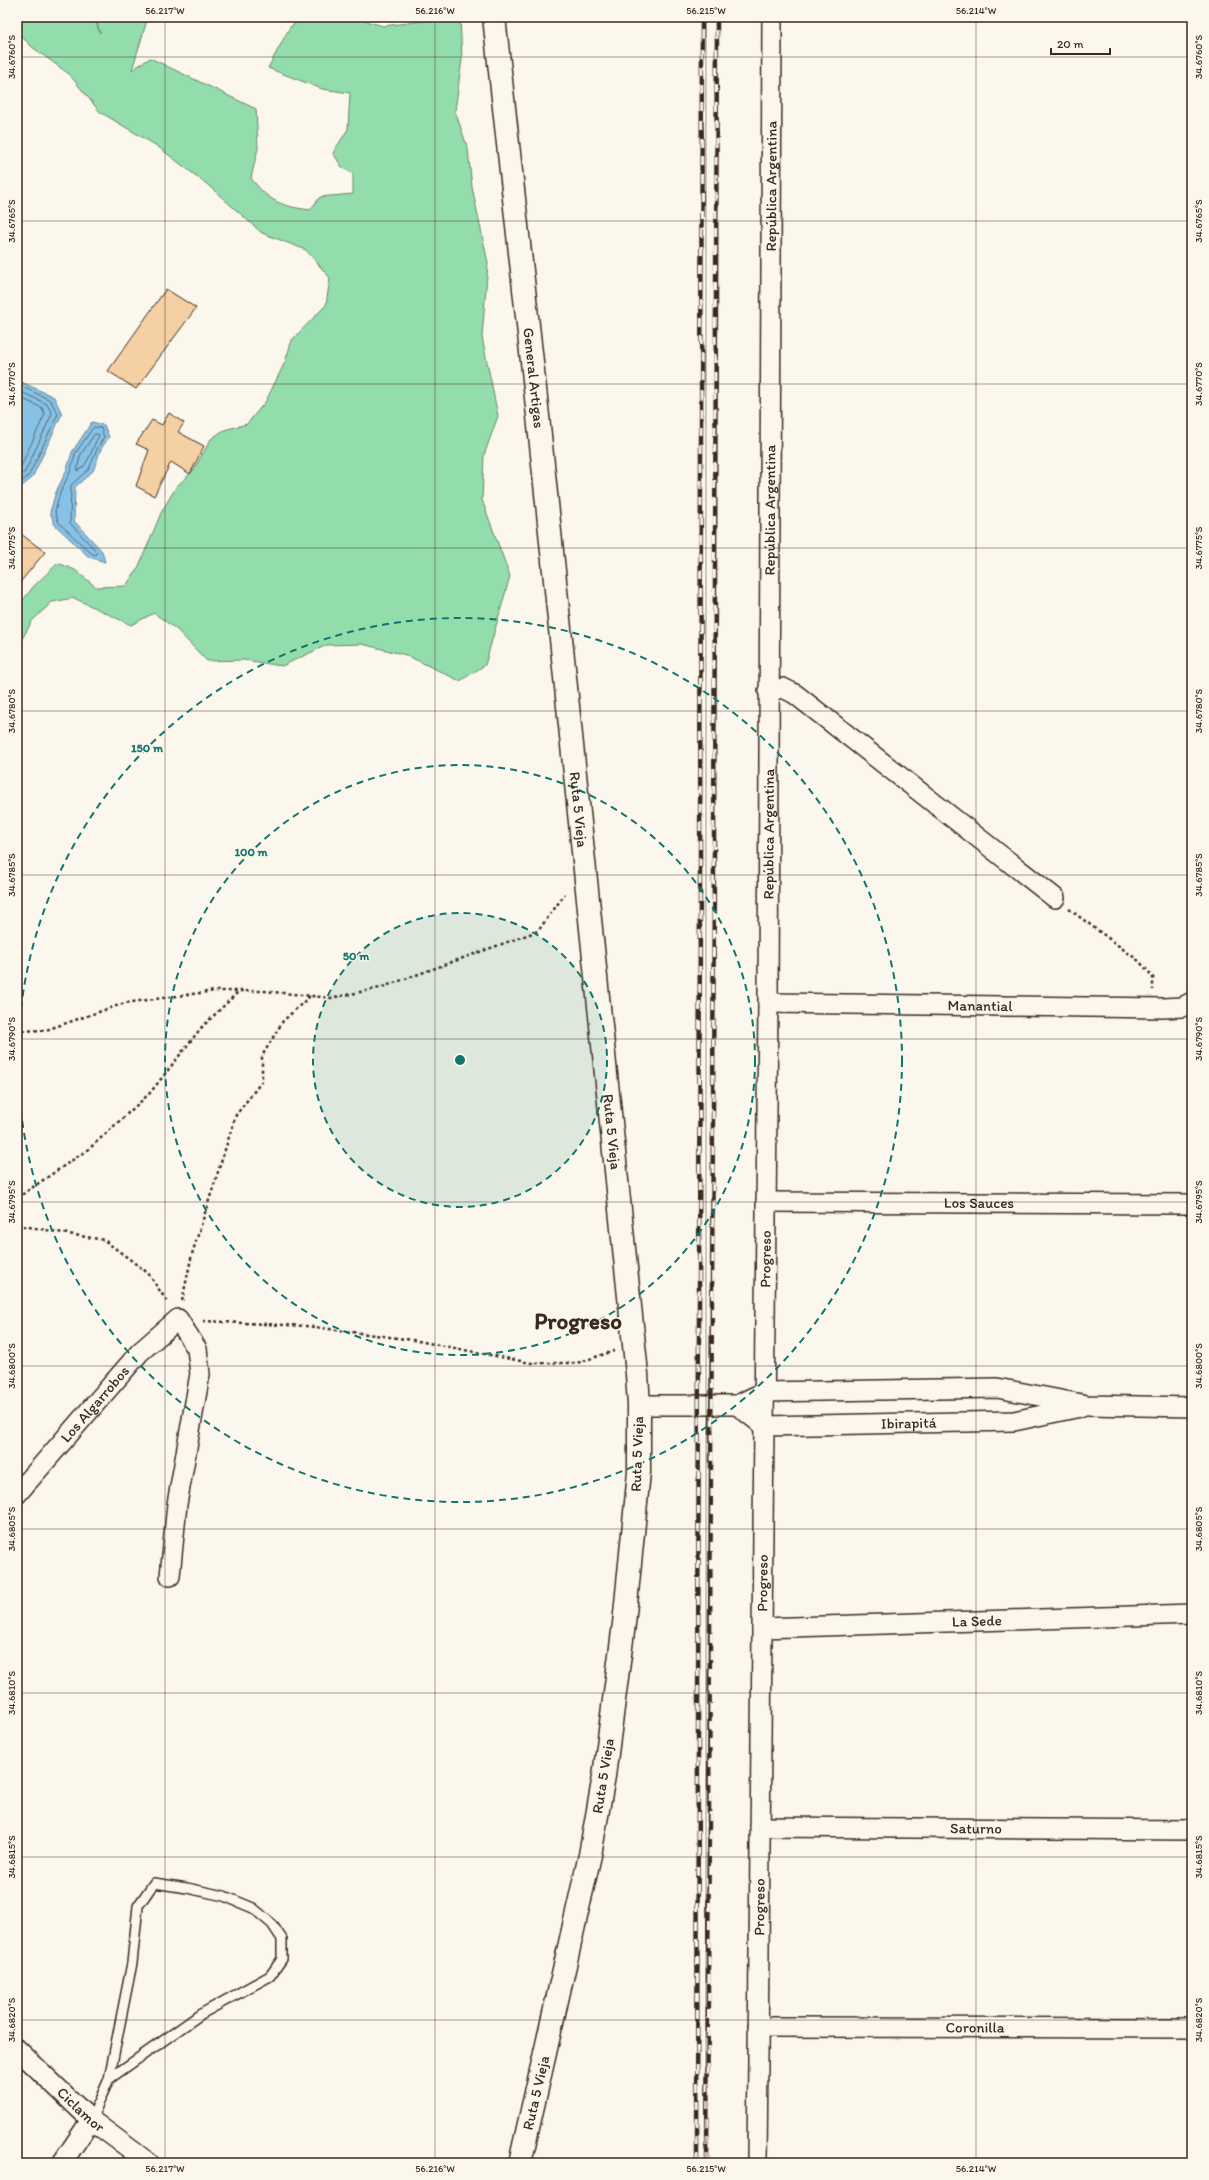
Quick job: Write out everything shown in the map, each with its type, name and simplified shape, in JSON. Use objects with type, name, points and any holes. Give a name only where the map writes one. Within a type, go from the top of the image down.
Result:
[{"type":"street","name":"General Artigas","points":[[494,17],[538,416],[570,738]]},
{"type":"street","name":"República Argentina","points":[[768,1003],[768,691],[772,17]]},
{"type":"street","points":[[768,691],[783,688],[795,694],[1056,898]]},
{"type":"street","name":"Ruta 5 Vieja","points":[[520,2163],[590,1855],[604,1776],[624,1624],[637,1487],[639,1405],[584,854],[570,738]]},
{"type":"street","name":"Manantial","points":[[768,1003],[1153,1008],[1182,1007],[1192,1002]]},
{"type":"street","name":"Progreso","points":[[757,2163],[768,1003]]},
{"type":"street","name":"Los Sauces","points":[[766,1202],[1192,1204]]},
{"type":"street","points":[[170,1576],[177,1504],[200,1374],[197,1349],[178,1319]]},
{"type":"street","name":"Los Algarrobos","points":[[17,1494],[140,1352],[178,1319]]},
{"type":"street","name":"Ibirapitá","points":[[639,1405],[737,1405],[764,1392],[997,1388],[1087,1405],[1192,1407]]},
{"type":"street","points":[[737,1405],[764,1426]]},
{"type":"street","name":"Ibirapitá","points":[[764,1426],[1014,1421],[1087,1405]]},
{"type":"street","name":"La Sede","points":[[762,1628],[1192,1614]]},
{"type":"street","name":"Saturno","points":[[760,1827],[1192,1830]]},
{"type":"street","name":"Coronilla","points":[[758,2027],[1192,2028]]},
{"type":"street","name":"Ciclamor","points":[[17,2049],[91,2120],[149,2163]]},
{"type":"street","points":[[62,2163],[91,2120]]},
{"type":"lane","points":[[91,2120],[109,2079],[132,1963],[138,1906],[154,1883],[224,1896],[253,1908],[272,1924],[282,1939],[282,1959],[270,1976],[201,2014],[109,2079]]},
{"type":"path","points":[[17,1031],[46,1030],[125,1003],[215,991],[264,991],[331,998],[380,988],[538,931],[566,892]]},
{"type":"path","points":[[1056,898],[1139,961],[1153,977],[1153,1008]]},
{"type":"path","points":[[17,1198],[90,1148],[150,1092],[201,1028],[239,991]]},
{"type":"path","points":[[178,1319],[192,1254],[236,1115],[262,1081],[262,1056],[283,1021],[311,996]]},
{"type":"path","points":[[17,1225],[104,1240],[148,1272],[178,1319]]},
{"type":"path","points":[[178,1319],[224,1324],[306,1326],[413,1340],[531,1363],[577,1363],[633,1344]]},
{"type":"green space","points":[[17,17],[94,17],[100,33],[95,17],[148,17],[132,70],[150,58],[256,109],[258,148],[251,178],[264,193],[276,202],[291,207],[310,210],[320,197],[353,194],[353,174],[342,167],[333,153],[348,129],[350,93],[322,89],[268,68],[290,27],[304,17],[353,17],[383,26],[439,19],[440,17],[460,17],[462,59],[455,111],[468,149],[472,187],[488,263],[482,337],[498,416],[484,455],[482,500],[510,576],[485,665],[460,681],[406,655],[362,644],[327,645],[282,666],[244,660],[207,661],[176,629],[154,613],[131,625],[74,598],[52,602],[32,621],[17,648],[17,608],[33,587],[58,563],[75,570],[96,587],[126,586],[139,566],[161,513],[176,487],[193,471],[211,439],[224,430],[247,424],[266,401],[285,362],[292,340],[326,305],[330,278],[306,250],[262,233],[208,185],[157,146],[100,112],[69,74],[32,47],[17,32]]},
{"type":"water","points":[[17,380],[54,397],[62,414],[32,478],[17,490]]},
{"type":"water","points":[[92,422],[104,425],[109,437],[101,449],[93,471],[75,487],[74,521],[102,551],[105,562],[89,557],[55,525],[50,512],[56,492],[67,469],[72,452]]},
{"type":"building","points":[[166,289],[196,308],[136,389],[108,371]]},
{"type":"building","points":[[169,413],[184,423],[178,432],[204,446],[190,474],[171,462],[154,496],[136,486],[149,450],[136,444],[152,420],[162,425]]},
{"type":"building","points":[[17,531],[45,552],[17,586]]},
{"type":"railway","points":[[697,2163],[702,17]]},
{"type":"railway","points":[[707,2163],[710,1895],[717,17]]},
{"type":"district","name":"Progreso","points":[[578,1321]]}]
